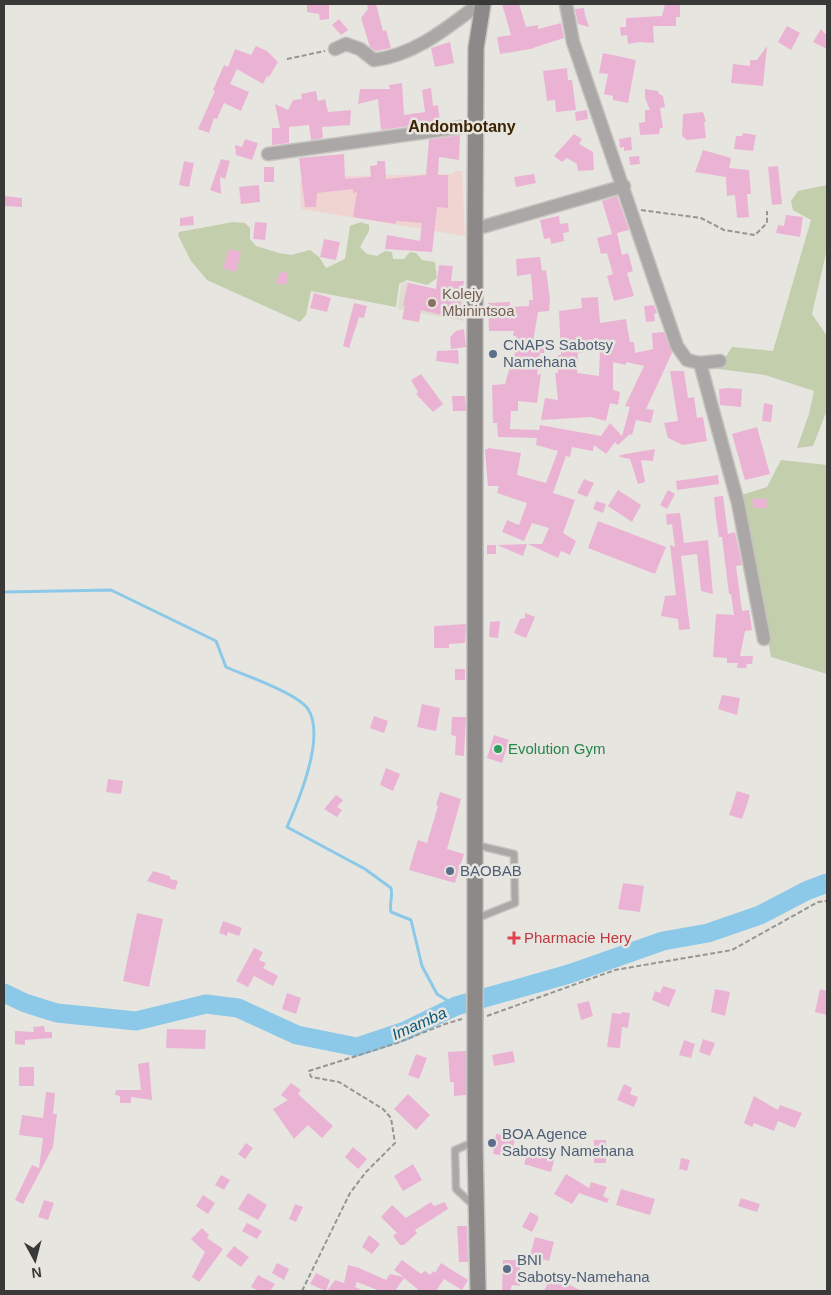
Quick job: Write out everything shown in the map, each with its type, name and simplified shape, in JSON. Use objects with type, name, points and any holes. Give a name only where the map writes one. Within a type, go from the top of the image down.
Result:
[{"type":"main road","points":[[478,1291],[475,1207],[475,229],[476,48],[481,4]]},
{"type":"street","points":[[335,49],[346,44],[360,49],[374,60],[395,56],[436,37],[481,4]]},
{"type":"street","points":[[566,4],[573,42],[632,209],[677,346],[688,360],[700,363],[720,361]]},
{"type":"street","points":[[268,154],[476,125]]},
{"type":"street","points":[[475,229],[624,186]]},
{"type":"street","points":[[700,363],[738,503],[764,639]]},
{"type":"lane","points":[[476,845],[514,854],[515,903],[476,919]]},
{"type":"path","points":[[288,59],[335,49]]},
{"type":"path","points":[[632,209],[701,218],[724,230],[755,235],[767,223],[767,211]]},
{"type":"path","points":[[302,1291],[350,1193],[366,1172],[395,1143],[390,1118],[383,1109],[338,1082],[311,1077],[309,1071],[397,1043],[475,1013],[489,1016],[615,970],[732,950],[818,902],[827,901]]},
{"type":"shaded area","points":[[456,171],[462,171],[465,236],[301,209],[300,181],[347,176],[452,174]]},
{"type":"shaded area","name":"Kolejy Mbinintsoa","points":[[407,282],[464,296],[464,321],[398,309],[401,285]]},
{"type":"green space","points":[[827,185],[827,249],[812,314],[827,336],[827,410],[813,446],[797,448],[809,414],[814,391],[765,375],[718,369],[732,347],[773,351],[811,220],[793,210],[791,201],[798,191]]},
{"type":"green space","points":[[233,222],[245,223],[250,228],[250,239],[256,246],[291,255],[310,250],[319,257],[326,268],[345,259],[350,226],[361,222],[369,225],[369,231],[360,247],[367,254],[377,256],[385,251],[392,252],[393,259],[404,259],[410,252],[416,253],[422,260],[435,262],[437,278],[427,285],[407,280],[399,284],[396,307],[311,291],[306,315],[300,322],[207,280],[191,261],[178,235],[179,232]]},
{"type":"green space","points":[[781,460],[827,465],[827,674],[771,657],[741,495],[767,487]]},
{"type":"building","points":[[307,4],[329,4],[329,19],[320,20],[319,14],[307,12]]},
{"type":"building","points":[[367,4],[376,4],[383,31],[386,30],[391,48],[376,51],[370,47],[361,18],[368,9]]},
{"type":"building","points":[[502,4],[519,4],[526,27],[538,25],[538,29],[561,23],[564,38],[530,49],[500,54],[497,37],[511,35]]},
{"type":"building","points":[[665,4],[680,4],[680,17],[676,17],[676,26],[653,26],[654,43],[640,42],[628,44],[627,35],[621,36],[620,27],[626,27],[626,18],[662,16]]},
{"type":"building","points":[[584,8],[589,27],[578,24],[575,9]]},
{"type":"building","points":[[339,19],[348,30],[341,35],[332,25]]},
{"type":"building","points":[[787,26],[800,33],[791,50],[778,42]]},
{"type":"building","points":[[821,29],[827,36],[827,49],[813,42]]},
{"type":"building","points":[[450,42],[454,63],[435,67],[431,48]]},
{"type":"building","points":[[256,46],[267,51],[278,62],[269,77],[267,76],[263,84],[237,69],[230,84],[249,92],[241,111],[224,103],[217,119],[214,118],[209,133],[198,129],[224,65],[228,67],[235,49],[251,55]]},
{"type":"building","points":[[767,46],[763,86],[731,83],[733,64],[750,66],[750,60],[757,60]]},
{"type":"building","points":[[603,53],[636,60],[628,103],[613,100],[613,96],[604,94],[608,74],[599,73]]},
{"type":"building","points":[[567,68],[568,80],[572,80],[576,110],[556,112],[555,100],[547,101],[543,71]]},
{"type":"building","points":[[402,83],[404,115],[425,112],[422,90],[431,88],[433,106],[438,105],[440,122],[381,130],[378,99],[358,104],[360,89],[390,89],[389,85]]},
{"type":"building","points":[[645,89],[658,91],[663,96],[665,107],[660,108],[663,128],[660,128],[659,134],[640,135],[639,123],[645,122],[645,110],[650,110],[645,98]]},
{"type":"building","points":[[316,91],[318,101],[325,99],[328,112],[351,110],[350,125],[322,127],[323,138],[311,140],[309,125],[289,127],[289,143],[272,145],[272,128],[280,128],[275,104],[288,110],[293,100],[302,99],[301,94]]},
{"type":"building","points":[[587,110],[588,119],[576,121],[575,112]]},
{"type":"building","points":[[703,112],[706,122],[704,122],[706,138],[687,140],[682,136],[683,114]]},
{"type":"building","points":[[743,133],[756,135],[753,151],[734,149],[736,136],[742,136]]},
{"type":"building","points":[[574,134],[582,139],[579,144],[593,152],[594,170],[578,171],[577,164],[567,158],[562,162],[554,156]]},
{"type":"building","points":[[460,135],[459,160],[439,157],[438,175],[448,175],[448,208],[437,207],[432,252],[385,249],[387,235],[420,241],[422,223],[396,221],[396,224],[353,217],[357,192],[353,193],[353,189],[317,193],[316,207],[305,207],[299,158],[344,154],[345,179],[371,177],[370,166],[377,165],[377,161],[385,161],[386,179],[426,175],[429,140],[426,140]]},
{"type":"building","points":[[631,137],[632,150],[624,151],[624,147],[620,148],[619,139]]},
{"type":"building","points":[[245,139],[258,143],[252,160],[236,155],[235,145],[242,147]]},
{"type":"building","points":[[703,150],[731,158],[729,168],[749,170],[751,194],[747,194],[749,217],[737,218],[735,195],[727,196],[726,177],[695,172]]},
{"type":"building","points":[[639,156],[640,164],[630,165],[629,157]]},
{"type":"building","points":[[221,159],[230,161],[225,179],[220,177],[221,194],[210,190]]},
{"type":"building","points":[[184,161],[194,163],[189,187],[179,185]]},
{"type":"building","points":[[778,166],[782,204],[772,205],[768,167]]},
{"type":"building","points":[[264,167],[274,167],[274,182],[264,182]]},
{"type":"building","points":[[534,174],[536,183],[516,187],[514,177]]},
{"type":"building","points":[[259,185],[260,202],[241,204],[239,187]]},
{"type":"building","points":[[4,196],[22,198],[22,207],[4,206]]},
{"type":"building","points":[[617,196],[629,230],[617,233],[622,255],[628,253],[633,271],[627,273],[634,296],[614,301],[607,276],[613,274],[607,253],[601,254],[597,238],[612,234],[602,201]]},
{"type":"building","points":[[786,215],[803,217],[800,237],[776,233],[778,225],[784,226]]},
{"type":"building","points":[[193,216],[194,225],[180,226],[180,218]]},
{"type":"building","points":[[559,216],[560,224],[568,223],[569,232],[563,233],[564,241],[551,244],[550,238],[544,239],[540,220]]},
{"type":"building","points":[[255,222],[267,223],[265,240],[253,239]]},
{"type":"building","points":[[324,239],[340,242],[336,260],[320,257]]},
{"type":"building","points":[[229,249],[241,252],[236,272],[223,268]]},
{"type":"building","points":[[540,257],[542,271],[546,270],[550,299],[549,311],[538,312],[533,342],[545,343],[544,353],[540,353],[537,375],[541,374],[537,403],[518,401],[518,411],[511,411],[510,429],[539,430],[540,425],[601,436],[610,423],[622,436],[630,407],[625,406],[644,366],[626,362],[626,365],[613,362],[613,390],[620,392],[618,405],[610,403],[606,421],[591,417],[541,420],[545,398],[558,400],[555,373],[558,373],[558,355],[561,355],[559,311],[582,308],[581,298],[598,297],[600,323],[626,319],[630,342],[634,342],[635,353],[653,349],[652,333],[664,332],[672,353],[646,409],[654,410],[651,423],[636,420],[632,435],[630,434],[618,445],[615,442],[606,454],[594,445],[593,451],[572,447],[570,457],[566,456],[553,493],[575,500],[563,533],[576,541],[570,555],[561,551],[558,558],[528,544],[542,544],[549,528],[532,523],[524,541],[502,532],[507,520],[519,525],[527,503],[497,493],[499,486],[488,486],[485,450],[489,448],[521,453],[517,475],[546,483],[558,451],[536,445],[537,438],[498,437],[497,423],[493,423],[492,385],[505,384],[511,363],[514,363],[516,336],[513,336],[514,331],[489,331],[488,303],[510,302],[510,307],[529,306],[529,300],[533,300],[531,274],[517,276],[516,259]],"holes":[[[583,348],[600,348],[599,376],[577,373],[578,353],[583,353]]]},
{"type":"building","name":"Kolejy Mbinintsoa","points":[[439,265],[453,266],[451,281],[464,281],[458,319],[421,310],[419,322],[402,319],[408,283],[436,289]]},
{"type":"building","points":[[280,272],[288,273],[286,285],[276,283]]},
{"type":"building","points":[[314,293],[331,298],[327,312],[310,308]]},
{"type":"building","points":[[354,303],[367,306],[364,318],[359,317],[349,348],[343,346]]},
{"type":"building","points":[[654,305],[657,313],[654,314],[655,321],[646,322],[644,306]]},
{"type":"building","points":[[464,329],[466,347],[451,349],[450,337],[456,331]]},
{"type":"building","points":[[458,350],[459,364],[436,361],[437,351]]},
{"type":"building","points":[[670,371],[684,371],[688,398],[694,397],[697,418],[703,417],[707,441],[683,445],[668,438],[664,423],[678,421]]},
{"type":"building","points":[[421,374],[443,404],[433,412],[416,394],[418,392],[411,380]]},
{"type":"building","points":[[719,389],[742,389],[741,407],[720,405]]},
{"type":"building","points":[[452,396],[465,396],[466,411],[453,411]]},
{"type":"building","points":[[764,403],[773,405],[771,422],[762,421]]},
{"type":"building","points":[[757,427],[770,474],[745,480],[732,434]]},
{"type":"building","points":[[655,449],[653,461],[641,460],[645,482],[638,484],[630,459],[620,457],[620,455]]},
{"type":"building","points":[[718,475],[719,484],[677,490],[676,481]]},
{"type":"building","points":[[584,479],[594,483],[587,497],[577,493]]},
{"type":"building","points":[[618,490],[641,505],[632,522],[608,506]]},
{"type":"building","points":[[668,490],[675,494],[667,509],[660,505]]},
{"type":"building","points":[[723,496],[728,534],[735,532],[742,565],[736,566],[742,611],[749,610],[752,630],[745,631],[740,656],[753,656],[752,664],[747,664],[746,668],[737,668],[738,663],[727,663],[727,658],[713,657],[716,614],[734,615],[731,594],[729,594],[722,537],[719,537],[714,497]]},
{"type":"building","points":[[766,498],[767,508],[753,508],[752,499]]},
{"type":"building","points":[[596,501],[606,504],[603,513],[593,509]]},
{"type":"building","points":[[680,513],[684,543],[708,540],[713,594],[701,591],[697,554],[681,556],[690,629],[679,630],[678,619],[661,616],[665,596],[676,595],[670,545],[675,547],[672,524],[667,525],[666,514]]},
{"type":"building","points":[[598,521],[666,547],[655,574],[588,548]]},
{"type":"building","points":[[527,544],[523,556],[497,545]]},
{"type":"building","points":[[487,545],[496,545],[496,554],[487,554]]},
{"type":"building","points":[[525,613],[535,617],[526,638],[514,633],[520,619],[525,618]]},
{"type":"building","points":[[500,621],[498,638],[489,637],[490,622]]},
{"type":"building","points":[[466,624],[465,643],[449,644],[449,648],[434,648],[434,626]]},
{"type":"building","points":[[455,669],[465,669],[465,680],[455,680]]},
{"type":"building","points":[[722,695],[740,698],[737,715],[718,709]]},
{"type":"building","points":[[422,704],[440,708],[436,731],[417,727]]},
{"type":"building","points":[[374,716],[388,721],[384,733],[370,728]]},
{"type":"building","points":[[452,717],[466,717],[464,756],[455,755],[456,736],[451,735]]},
{"type":"building","name":"Evolution Gym","points":[[494,735],[509,740],[502,763],[487,758]]},
{"type":"building","points":[[386,768],[400,774],[393,791],[380,785]]},
{"type":"building","points":[[108,779],[123,781],[121,794],[106,792]]},
{"type":"building","points":[[737,791],[750,795],[742,819],[729,815]]},
{"type":"building","points":[[440,792],[461,799],[447,849],[464,854],[455,883],[409,870],[418,840],[427,843],[438,806],[436,805]]},
{"type":"building","points":[[336,795],[343,800],[337,807],[342,810],[337,817],[324,809]]},
{"type":"building","points":[[153,871],[170,876],[170,879],[178,881],[175,890],[147,881]]},
{"type":"building","points":[[623,883],[644,886],[640,912],[618,909]]},
{"type":"building","points":[[137,913],[163,919],[149,987],[123,981]]},
{"type":"building","points":[[223,921],[242,928],[239,936],[228,932],[227,936],[219,933]]},
{"type":"building","points":[[254,948],[263,952],[259,960],[266,963],[263,968],[278,976],[273,986],[254,976],[248,987],[236,981]]},
{"type":"building","points":[[663,986],[676,990],[669,1007],[652,1000],[655,991],[660,993]]},
{"type":"building","points":[[715,989],[730,992],[725,1016],[711,1012]]},
{"type":"building","points":[[820,989],[827,991],[827,1015],[815,1012]]},
{"type":"building","points":[[287,993],[301,998],[296,1014],[282,1009]]},
{"type":"building","points":[[589,1001],[593,1016],[581,1020],[577,1004]]},
{"type":"building","points":[[622,1012],[630,1013],[628,1028],[622,1027],[620,1048],[607,1047],[612,1013],[621,1014]]},
{"type":"building","points":[[44,1026],[45,1032],[52,1032],[52,1038],[25,1040],[25,1045],[15,1044],[15,1031],[34,1032],[33,1027]]},
{"type":"building","points":[[167,1029],[206,1030],[205,1049],[166,1048]]},
{"type":"building","points":[[703,1039],[715,1043],[710,1056],[699,1052]]},
{"type":"building","points":[[684,1040],[695,1044],[691,1058],[679,1055]]},
{"type":"building","points":[[466,1051],[466,1095],[454,1096],[454,1082],[450,1082],[448,1052]]},
{"type":"building","points":[[513,1051],[515,1062],[494,1066],[492,1055]]},
{"type":"building","points":[[416,1054],[427,1058],[419,1079],[408,1075]]},
{"type":"building","points":[[149,1062],[152,1100],[131,1097],[131,1103],[120,1103],[120,1096],[115,1095],[116,1090],[141,1090],[138,1064]]},
{"type":"building","points":[[19,1067],[34,1067],[34,1086],[19,1086]]},
{"type":"building","points":[[291,1083],[301,1090],[298,1094],[333,1126],[322,1138],[308,1125],[294,1139],[273,1109],[288,1100],[281,1095]]},
{"type":"building","points":[[624,1084],[632,1088],[630,1094],[638,1097],[634,1107],[617,1100]]},
{"type":"building","points":[[46,1092],[55,1093],[53,1114],[57,1114],[53,1147],[23,1204],[15,1200],[32,1165],[39,1168],[43,1138],[19,1135],[22,1115],[43,1118]]},
{"type":"building","points":[[408,1094],[430,1115],[416,1130],[394,1109]]},
{"type":"building","points":[[754,1096],[778,1110],[780,1105],[802,1113],[795,1128],[778,1121],[774,1131],[754,1123],[752,1127],[744,1123]]},
{"type":"building","points":[[496,1134],[515,1137],[512,1157],[493,1154]]},
{"type":"building","points":[[594,1140],[606,1140],[606,1163],[594,1163]]},
{"type":"building","points":[[246,1143],[253,1148],[245,1159],[238,1154]]},
{"type":"building","points":[[353,1147],[367,1159],[358,1169],[345,1157]]},
{"type":"building","points":[[529,1150],[555,1157],[551,1172],[524,1164]]},
{"type":"building","points":[[681,1158],[690,1160],[687,1171],[679,1169]]},
{"type":"building","points":[[413,1164],[422,1180],[403,1191],[394,1176]]},
{"type":"building","points":[[566,1174],[589,1188],[591,1182],[607,1187],[603,1196],[609,1199],[607,1203],[579,1193],[572,1204],[554,1194]]},
{"type":"building","points":[[221,1175],[230,1180],[224,1190],[215,1185]]},
{"type":"building","points":[[621,1189],[655,1199],[650,1215],[616,1205]]},
{"type":"building","points":[[248,1193],[267,1205],[258,1220],[238,1209]]},
{"type":"building","points":[[203,1195],[215,1203],[208,1214],[196,1206]]},
{"type":"building","points":[[741,1198],[760,1204],[757,1212],[738,1206]]},
{"type":"building","points":[[44,1200],[54,1203],[48,1220],[38,1217]]},
{"type":"building","points":[[431,1202],[434,1206],[445,1202],[448,1209],[415,1230],[417,1233],[404,1245],[400,1245],[393,1236],[397,1233],[381,1217],[392,1205],[406,1218]]},
{"type":"building","points":[[295,1204],[303,1207],[296,1222],[289,1219]]},
{"type":"building","points":[[530,1212],[538,1216],[532,1232],[522,1227]]},
{"type":"building","points":[[247,1223],[262,1231],[257,1239],[242,1231]]},
{"type":"building","points":[[457,1226],[467,1226],[468,1262],[459,1262]]},
{"type":"building","points":[[202,1228],[209,1235],[207,1238],[223,1249],[199,1282],[192,1277],[205,1252],[191,1239]]},
{"type":"building","points":[[369,1235],[380,1244],[372,1254],[362,1247]]},
{"type":"building","points":[[535,1237],[554,1242],[549,1261],[530,1256]]},
{"type":"building","points":[[234,1246],[249,1257],[241,1267],[226,1256]]},
{"type":"building","points":[[402,1260],[421,1274],[425,1271],[430,1275],[433,1271],[435,1273],[441,1263],[468,1280],[462,1290],[444,1279],[436,1291],[420,1291],[404,1278],[395,1291],[380,1291],[357,1282],[355,1287],[364,1291],[327,1291],[335,1280],[344,1283],[348,1265],[386,1280],[390,1274],[404,1277],[394,1270]]},
{"type":"building","points":[[503,1260],[520,1260],[520,1286],[512,1285],[510,1291],[502,1291]]},
{"type":"building","points":[[277,1263],[289,1269],[284,1280],[272,1273]]},
{"type":"building","points":[[316,1273],[330,1280],[326,1291],[310,1284]]},
{"type":"building","points":[[258,1275],[275,1284],[270,1291],[259,1291],[251,1287]]},
{"type":"building","points":[[551,1276],[582,1291],[544,1291]]},
{"type":"waterway","points":[[4,592],[111,590],[216,641],[226,667],[282,691],[302,703],[308,709],[313,721],[312,752],[304,785],[287,827],[365,869],[391,888],[391,912],[411,920],[422,966],[437,994],[456,1006]]},
{"type":"waterway","name":"Imamba","points":[[4,993],[25,1003],[57,1013],[136,1021],[206,1004],[238,1008],[297,1035],[357,1047],[405,1031],[456,1006],[569,974],[663,941],[708,933],[760,915],[806,891],[827,883]]},
{"type":"place","name":"Kolejy Mbinintsoa","points":[[432,303]]},
{"type":"place","name":"CNAPS Sabotsy Namehana","points":[[493,354]]},
{"type":"place","name":"Evolution Gym","points":[[498,749]]},
{"type":"place","name":"BAOBAB","points":[[450,871]]},
{"type":"place","name":"Pharmacie Hery","points":[[514,938]]},
{"type":"place","name":"BOA Agence Sabotsy Namehana","points":[[492,1143]]},
{"type":"place","name":"BNI Sabotsy-Namehana","points":[[507,1269]]},
{"type":"district","name":"Andombotany","points":[[462,126]]}]
